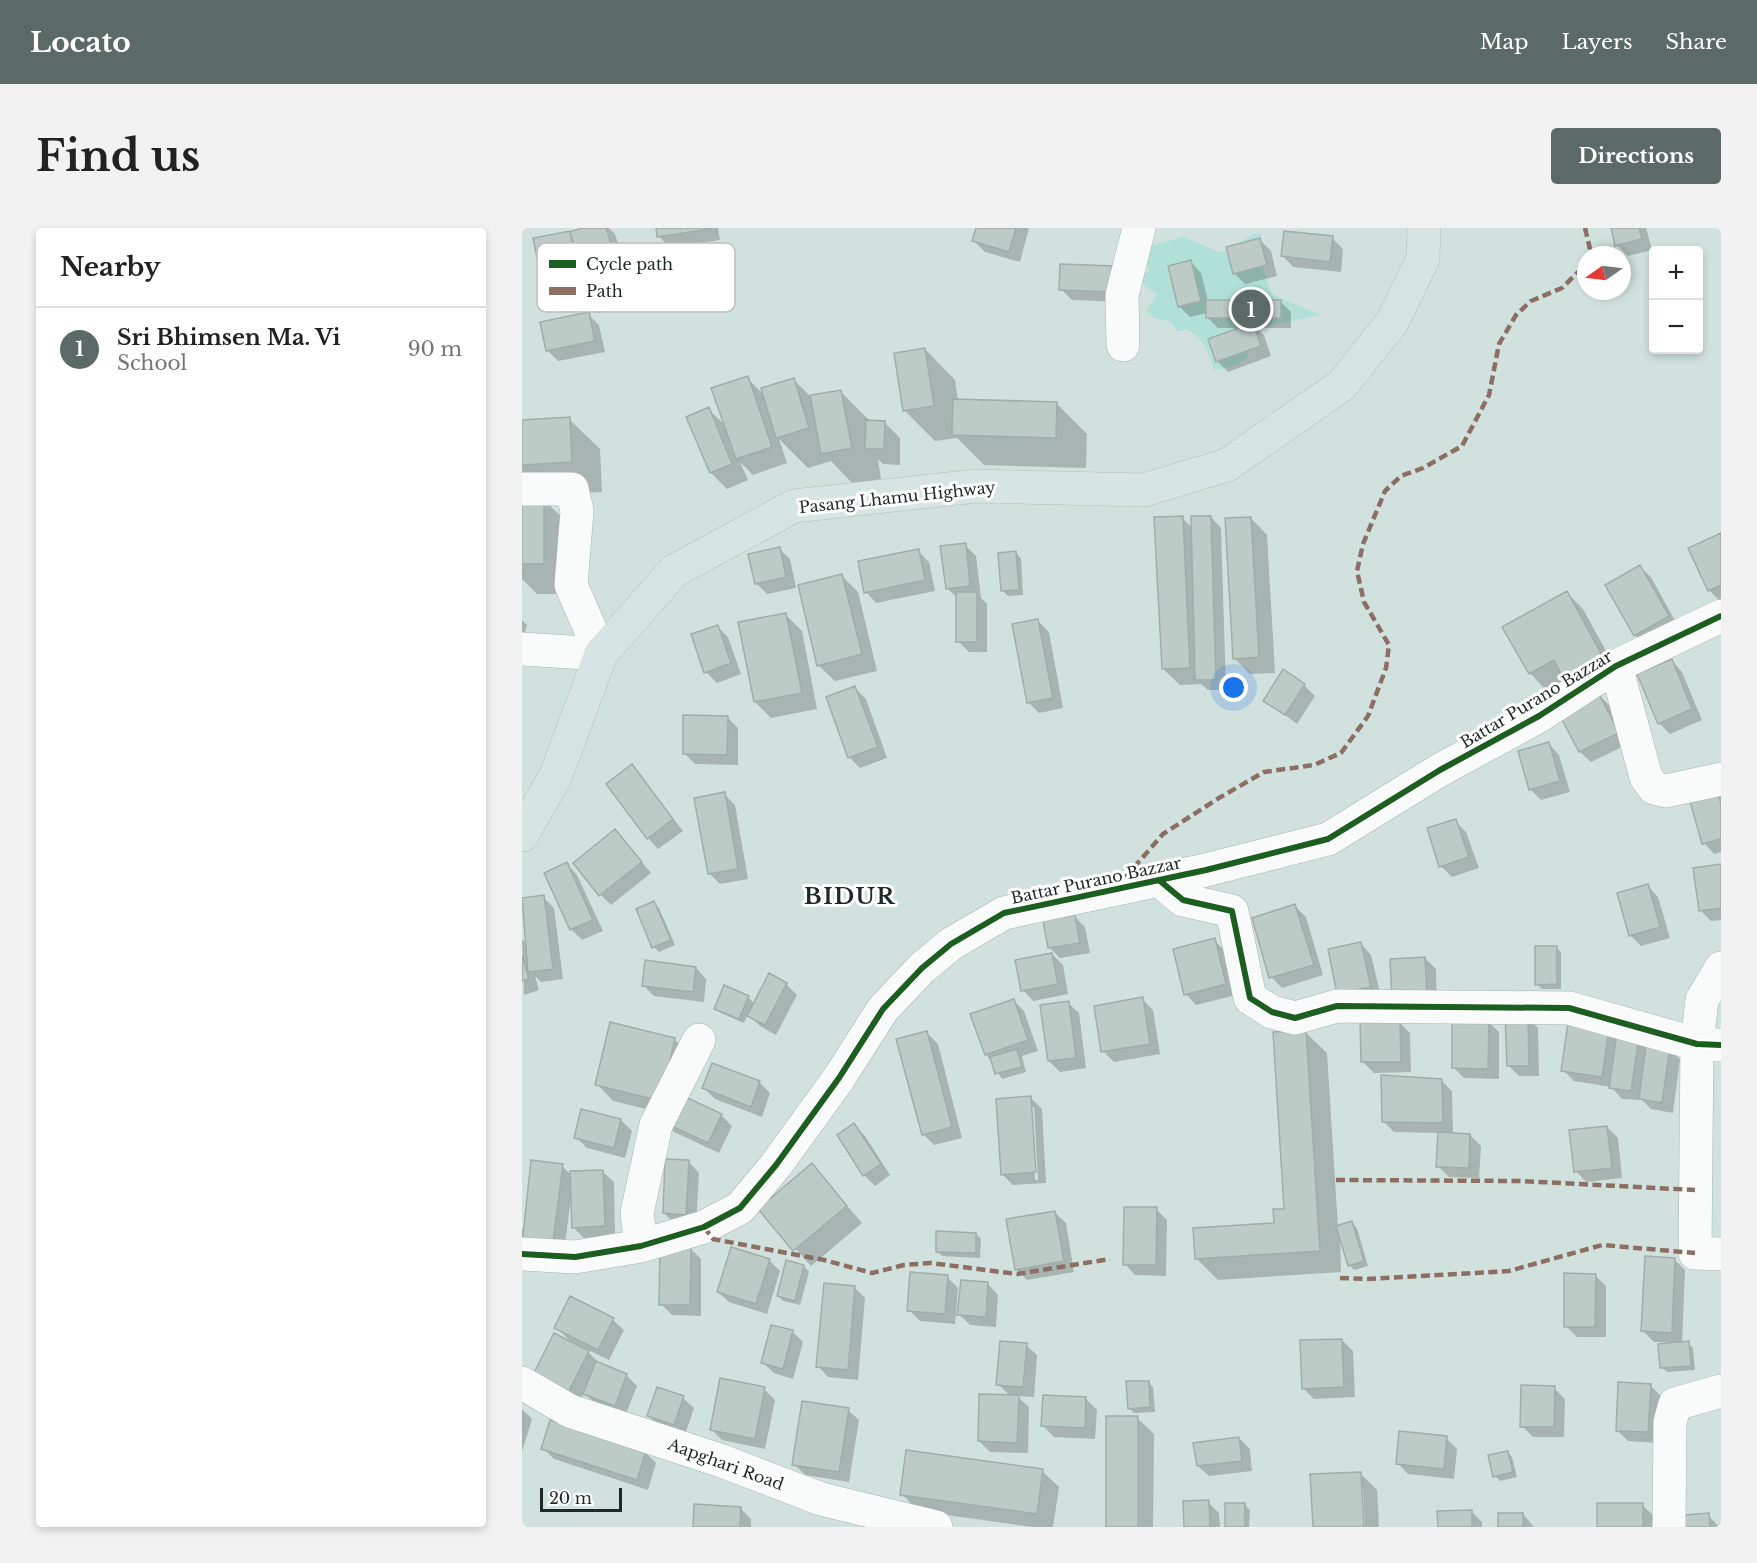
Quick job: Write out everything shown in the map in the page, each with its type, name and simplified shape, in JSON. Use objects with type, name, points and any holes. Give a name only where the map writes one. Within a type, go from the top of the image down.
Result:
[{"type":"main road","name":"Pasang Lhamu Highway","points":[[522,835],[556,775],[601,654],[674,571],[794,506],[976,486],[1144,490],[1227,465],[1342,385],[1393,321],[1423,258],[1424,228]]},
{"type":"street","points":[[1123,345],[1122,295],[1139,228]]},
{"type":"street","points":[[522,489],[572,489],[577,512],[571,585],[601,654],[522,649]]},
{"type":"street","name":"Battar Purano Bazzar","points":[[522,1254],[575,1257],[641,1246],[704,1227],[740,1208],[776,1165],[839,1078],[883,1009],[922,968],[951,944],[1004,913],[1160,881],[1328,839],[1440,770],[1539,716],[1616,666],[1721,616]]},
{"type":"street","points":[[1616,666],[1646,777],[1654,788],[1666,791],[1721,779]]},
{"type":"street","points":[[1160,881],[1183,900],[1232,911],[1250,998],[1272,1012],[1295,1018],[1337,1006],[1569,1008],[1709,1045]]},
{"type":"street","points":[[1721,968],[1702,1000],[1709,1045],[1695,1253],[1721,1254]]},
{"type":"street","points":[[641,1246],[637,1212],[656,1125],[699,1040]]},
{"type":"street","name":"Aapghari Road","points":[[522,1383],[570,1411],[722,1461],[821,1499],[936,1527]]},
{"type":"street","points":[[1669,1527],[1670,1422],[1675,1404],[1721,1391]]},
{"type":"green space","points":[[1261,233],[1263,265],[1272,294],[1320,315],[1251,329],[1241,325],[1235,333],[1248,356],[1238,365],[1214,370],[1207,350],[1197,337],[1185,329],[1177,332],[1171,322],[1154,318],[1146,311],[1157,295],[1139,281],[1150,269],[1141,256],[1149,246],[1183,237],[1220,252],[1231,250],[1251,235]]},
{"type":"building","points":[[582,228],[606,228],[611,243],[574,243],[570,232]]},
{"type":"building","points":[[656,228],[710,228],[710,229],[657,237]]},
{"type":"building","points":[[976,228],[1016,228],[1009,252],[972,241]]},
{"type":"building","points":[[1611,228],[1639,228],[1642,239],[1615,246]]},
{"type":"building","points":[[570,231],[572,243],[537,243],[537,258],[533,238]]},
{"type":"building","points":[[1284,231],[1333,236],[1330,262],[1281,256]]},
{"type":"building","points":[[1260,238],[1267,265],[1233,274],[1226,247]]},
{"type":"building","points":[[1191,260],[1201,301],[1178,307],[1168,266]]},
{"type":"building","points":[[1060,264],[1115,266],[1114,292],[1059,290]]},
{"type":"building","points":[[1206,300],[1281,300],[1281,318],[1206,318]]},
{"type":"building","points":[[589,312],[595,341],[546,351],[540,322]]},
{"type":"building","points":[[1253,323],[1261,346],[1216,362],[1208,339]]},
{"type":"building","points":[[925,348],[934,406],[903,411],[894,353]]},
{"type":"building","points":[[748,376],[772,447],[736,459],[711,388]]},
{"type":"building","points":[[794,378],[809,428],[776,438],[761,388]]},
{"type":"building","points":[[841,390],[852,448],[821,454],[810,395]]},
{"type":"building","points":[[953,399],[1057,402],[1056,438],[952,435]]},
{"type":"building","points":[[709,407],[732,464],[710,473],[686,417]]},
{"type":"building","points":[[570,417],[572,462],[522,465],[522,420]]},
{"type":"building","points":[[866,420],[885,421],[884,449],[865,449]]},
{"type":"building","points":[[522,497],[544,497],[544,564],[522,564]]},
{"type":"building","points":[[1183,516],[1190,668],[1162,669],[1154,517]]},
{"type":"building","points":[[1191,516],[1211,516],[1216,680],[1195,680]]},
{"type":"building","points":[[1251,517],[1259,657],[1233,659],[1225,518]]},
{"type":"building","points":[[1721,533],[1721,585],[1708,591],[1688,548]]},
{"type":"building","points":[[966,543],[970,586],[946,589],[940,546]]},
{"type":"building","points":[[780,547],[786,577],[755,584],[748,554]]},
{"type":"building","points":[[919,549],[925,580],[864,593],[858,561]]},
{"type":"building","points":[[1016,551],[1019,590],[1001,591],[998,553]]},
{"type":"building","points":[[1640,565],[1669,616],[1634,636],[1605,585]]},
{"type":"building","points":[[842,574],[862,654],[817,666],[798,585]]},
{"type":"building","points":[[1567,591],[1605,661],[1566,683],[1554,660],[1529,674],[1502,627]]},
{"type":"building","points":[[956,592],[977,592],[977,642],[956,642]]},
{"type":"building","points":[[786,613],[802,693],[754,702],[738,622]]},
{"type":"building","points":[[1038,619],[1053,698],[1027,703],[1012,624]]},
{"type":"building","points":[[718,625],[731,663],[704,673],[691,634]]},
{"type":"building","points":[[1672,659],[1692,709],[1658,724],[1637,674]]},
{"type":"building","points":[[1283,669],[1305,684],[1285,715],[1263,701]]},
{"type":"building","points":[[855,686],[878,747],[848,758],[826,697]]},
{"type":"building","points":[[1599,694],[1619,733],[1579,752],[1559,714]]},
{"type":"building","points":[[683,715],[728,716],[727,755],[683,754]]},
{"type":"building","points":[[1549,742],[1560,781],[1529,790],[1518,751]]},
{"type":"building","points":[[632,764],[673,819],[647,839],[606,784]]},
{"type":"building","points":[[1717,790],[1721,804],[1721,839],[1702,844],[1689,798]]},
{"type":"building","points":[[725,792],[738,869],[708,874],[694,798]]},
{"type":"building","points":[[1456,819],[1469,857],[1439,867],[1427,828]]},
{"type":"building","points":[[615,829],[642,862],[599,896],[573,863]]},
{"type":"building","points":[[567,862],[593,920],[570,930],[544,873]]},
{"type":"building","points":[[1721,864],[1721,908],[1699,911],[1693,868]]},
{"type":"building","points":[[1648,884],[1660,927],[1629,936],[1617,893]]},
{"type":"building","points":[[544,895],[553,969],[528,972],[522,898]]},
{"type":"building","points":[[654,901],[671,940],[652,948],[636,909]]},
{"type":"building","points":[[1295,904],[1314,965],[1269,978],[1252,918]]},
{"type":"building","points":[[1075,915],[1080,943],[1048,948],[1043,921]]},
{"type":"building","points":[[1215,938],[1226,984],[1184,995],[1173,949]]},
{"type":"building","points":[[1361,942],[1371,987],[1337,994],[1328,949]]},
{"type":"building","points":[[1535,946],[1557,946],[1557,984],[1535,985]]},
{"type":"building","points":[[1052,953],[1058,984],[1021,991],[1015,960]]},
{"type":"building","points":[[522,955],[529,979],[522,981]]},
{"type":"building","points":[[1425,957],[1427,997],[1392,999],[1390,959]]},
{"type":"building","points":[[645,960],[696,967],[693,992],[642,986]]},
{"type":"building","points":[[769,973],[787,983],[765,1025],[747,1016]]},
{"type":"building","points":[[724,985],[749,996],[739,1019],[714,1009]]},
{"type":"building","points":[[1143,997],[1150,1044],[1101,1052],[1094,1006]]},
{"type":"building","points":[[1014,999],[1028,1040],[985,1055],[970,1014]]},
{"type":"building","points":[[1069,1001],[1076,1058],[1048,1061],[1040,1005]]},
{"type":"building","points":[[1528,1015],[1529,1066],[1507,1066],[1505,1016]]},
{"type":"building","points":[[1400,1020],[1401,1062],[1361,1062],[1360,1021]]},
{"type":"building","points":[[1452,1020],[1489,1020],[1488,1069],[1452,1068]]},
{"type":"building","points":[[610,1022],[675,1038],[661,1101],[595,1085]]},
{"type":"building","points":[[1568,1023],[1609,1029],[1602,1077],[1561,1071]]},
{"type":"building","points":[[1306,1030],[1320,1251],[1195,1259],[1193,1228],[1274,1223],[1273,1209],[1284,1209],[1273,1032]]},
{"type":"building","points":[[927,1031],[952,1127],[922,1135],[896,1039]]},
{"type":"building","points":[[1617,1033],[1639,1037],[1631,1091],[1609,1088]]},
{"type":"building","points":[[1646,1044],[1670,1047],[1662,1103],[1639,1099]]},
{"type":"building","points":[[1017,1049],[1022,1067],[995,1074],[990,1057]]},
{"type":"building","points":[[712,1063],[760,1081],[751,1107],[702,1088]]},
{"type":"building","points":[[1381,1075],[1442,1079],[1443,1123],[1382,1122]]},
{"type":"building","points":[[675,1092],[722,1114],[708,1143],[661,1121]]},
{"type":"building","points":[[1031,1096],[1036,1172],[1001,1175],[996,1099]]},
{"type":"building","points":[[581,1109],[621,1119],[614,1148],[574,1138]]},
{"type":"building","points":[[854,1123],[881,1164],[863,1176],[837,1135]]},
{"type":"building","points":[[1607,1126],[1612,1168],[1574,1172],[1569,1130]]},
{"type":"building","points":[[1438,1132],[1470,1134],[1469,1168],[1436,1167]]},
{"type":"building","points":[[665,1159],[689,1160],[686,1215],[663,1213]]},
{"type":"building","points":[[531,1160],[563,1164],[552,1249],[522,1246]]},
{"type":"building","points":[[812,1163],[847,1206],[793,1251],[758,1209]]},
{"type":"building","points":[[603,1170],[605,1226],[572,1228],[570,1171]]},
{"type":"building","points":[[1124,1207],[1157,1207],[1156,1265],[1123,1265]]},
{"type":"building","points":[[1055,1211],[1064,1261],[1015,1270],[1006,1219]]},
{"type":"building","points":[[1352,1221],[1364,1261],[1348,1266],[1336,1226]]},
{"type":"building","points":[[936,1231],[976,1233],[976,1253],[936,1252]]},
{"type":"building","points":[[660,1246],[691,1247],[690,1305],[659,1305]]},
{"type":"building","points":[[731,1247],[770,1259],[756,1304],[717,1292]]},
{"type":"building","points":[[1645,1256],[1675,1258],[1672,1333],[1641,1331]]},
{"type":"building","points":[[786,1260],[804,1265],[795,1301],[777,1296]]},
{"type":"building","points":[[910,1272],[948,1275],[945,1314],[907,1311]]},
{"type":"building","points":[[1564,1273],[1596,1274],[1595,1327],[1564,1327]]},
{"type":"building","points":[[961,1280],[988,1282],[986,1317],[957,1315]]},
{"type":"building","points":[[824,1283],[855,1286],[848,1370],[816,1367]]},
{"type":"building","points":[[570,1296],[614,1318],[598,1350],[554,1328]]},
{"type":"building","points":[[771,1325],[793,1330],[783,1369],[761,1363]]},
{"type":"building","points":[[554,1333],[589,1351],[566,1397],[531,1379]]},
{"type":"building","points":[[1342,1339],[1344,1387],[1302,1389],[1300,1340]]},
{"type":"building","points":[[1000,1341],[1027,1343],[1023,1387],[996,1385]]},
{"type":"building","points":[[1689,1341],[1691,1366],[1660,1368],[1658,1344]]},
{"type":"building","points":[[596,1361],[627,1374],[615,1406],[583,1394]]},
{"type":"building","points":[[720,1378],[765,1387],[755,1439],[710,1430]]},
{"type":"building","points":[[1126,1381],[1149,1381],[1150,1407],[1128,1409]]},
{"type":"building","points":[[1618,1382],[1651,1384],[1648,1432],[1616,1431]]},
{"type":"building","points":[[1521,1385],[1555,1386],[1554,1427],[1520,1427]]},
{"type":"building","points":[[657,1387],[684,1396],[674,1425],[647,1416]]},
{"type":"building","points":[[979,1394],[1019,1395],[1017,1443],[978,1441]]},
{"type":"building","points":[[1043,1395],[1086,1397],[1085,1428],[1041,1426]]},
{"type":"building","points":[[802,1401],[849,1408],[839,1472],[792,1465]]},
{"type":"building","points":[[1106,1416],[1138,1416],[1138,1527],[1106,1527]]},
{"type":"building","points":[[550,1420],[646,1451],[637,1480],[541,1449]]},
{"type":"building","points":[[1399,1431],[1447,1436],[1444,1469],[1396,1464]]},
{"type":"building","points":[[1239,1437],[1242,1461],[1197,1466],[1193,1443]]},
{"type":"building","points":[[906,1450],[1043,1469],[1037,1514],[900,1495]]},
{"type":"building","points":[[1508,1451],[1513,1472],[1493,1477],[1488,1455]]},
{"type":"building","points":[[1361,1472],[1364,1527],[1313,1527],[1310,1474]]},
{"type":"building","points":[[1209,1500],[1210,1527],[1184,1527],[1183,1501]]},
{"type":"building","points":[[1225,1503],[1245,1503],[1245,1527],[1225,1527]]},
{"type":"building","points":[[1597,1503],[1643,1503],[1643,1527],[1597,1527]]},
{"type":"building","points":[[694,1504],[741,1507],[740,1527],[693,1527]]},
{"type":"building","points":[[1472,1510],[1472,1527],[1438,1527],[1437,1511]]},
{"type":"building","points":[[1498,1513],[1523,1513],[1523,1527],[1498,1527]]},
{"type":"building","points":[[1709,1513],[1710,1527],[1675,1527],[1674,1516]]},
{"type":"marked path","points":[[1585,228],[1589,246]]},
{"type":"marked path","points":[[1116,888],[1163,834],[1219,798],[1264,772],[1314,765],[1341,753],[1368,716],[1386,668],[1389,645],[1364,602],[1357,571],[1363,544],[1385,491],[1401,476],[1423,468],[1462,446],[1489,395],[1499,344],[1516,315],[1531,301],[1562,288],[1577,273]]},
{"type":"marked path","points":[[1336,1180],[1521,1181],[1695,1190]]},
{"type":"marked path","points":[[704,1227],[713,1239],[824,1260],[872,1273],[904,1265],[931,1263],[1017,1274],[1110,1259]]},
{"type":"marked path","points":[[1340,1278],[1367,1279],[1509,1271],[1602,1245],[1695,1253]]},
{"type":"cycle path","points":[[522,1254],[575,1257],[641,1246],[704,1227],[740,1208],[776,1165],[839,1078],[883,1009],[922,968],[951,944],[1004,913],[1206,870],[1328,839],[1440,770],[1539,716],[1616,666],[1721,616]]},
{"type":"cycle path","points":[[1160,881],[1183,900],[1232,911],[1250,998],[1272,1012],[1295,1018],[1337,1006],[1569,1008],[1697,1044],[1721,1045]]},
{"type":"place","name":"Sri Bhimsen Ma. Vi","points":[[1251,309]]},
{"type":"district","name":"BIDUR","points":[[850,896]]}]
